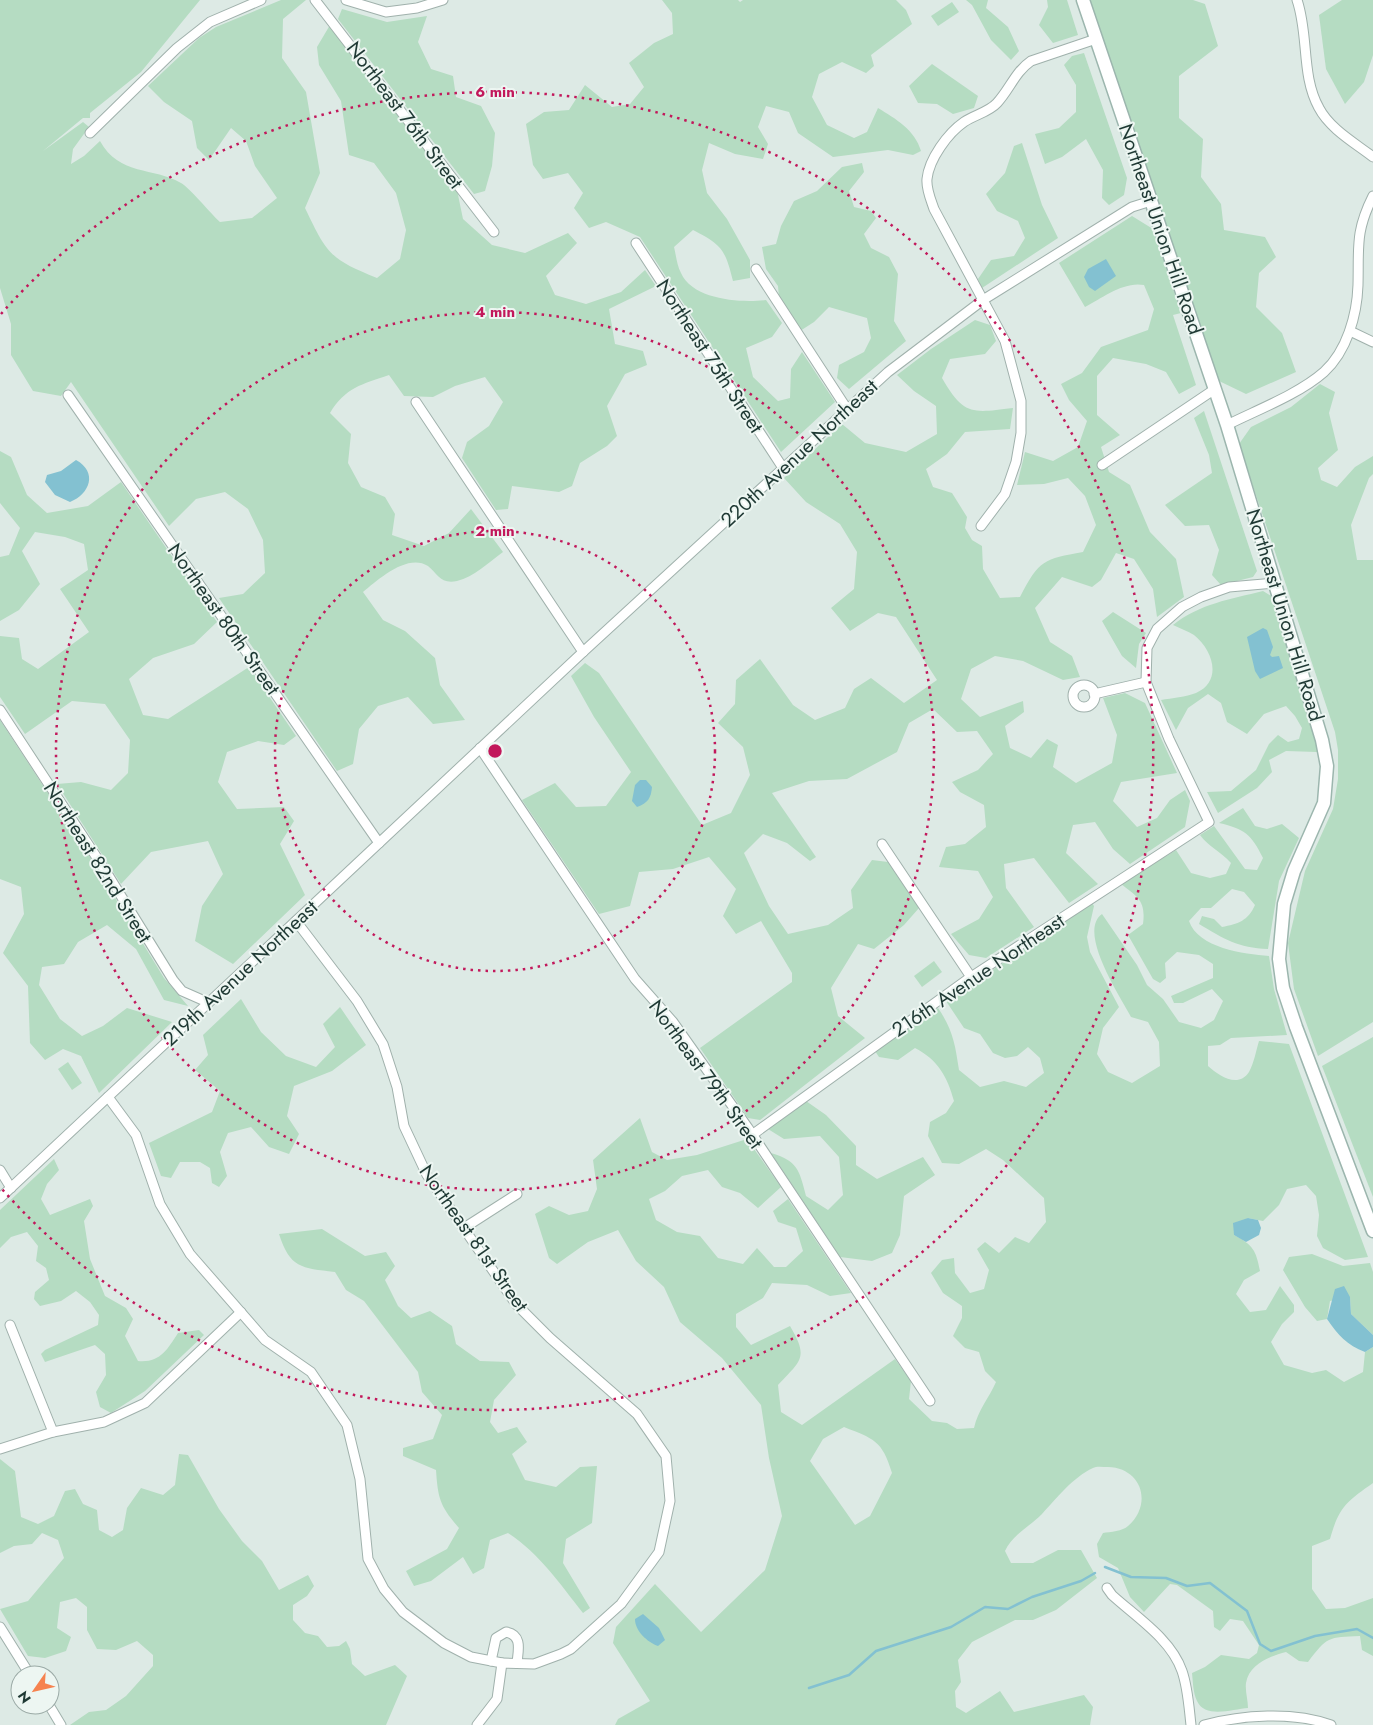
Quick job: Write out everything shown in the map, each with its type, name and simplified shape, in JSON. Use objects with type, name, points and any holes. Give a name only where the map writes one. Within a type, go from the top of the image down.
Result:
[{"type":"street","points":[[90,133],[177,48],[210,22],[261,0]]},
{"type":"street","name":"Northeast 76th Street","points":[[315,0],[494,232]]},
{"type":"street","points":[[346,0],[386,12],[418,8],[443,0]]},
{"type":"street","name":"Northeast Union Hill Road","points":[[1083,0],[1227,425],[1322,740],[1327,766],[1324,803],[1294,871],[1284,904],[1279,960],[1284,988],[1296,1027],[1373,1231]]},
{"type":"street","points":[[1297,0],[1305,30],[1308,73],[1319,109],[1332,124],[1373,157]]},
{"type":"street","points":[[982,526],[1004,494],[1016,462],[1021,425],[1021,401],[1014,367],[1005,341],[934,209],[927,179],[933,163],[954,130],[965,121],[996,105],[1023,67],[1031,61],[1096,39]]},
{"type":"street","points":[[1227,425],[1303,386],[1324,372],[1339,352],[1350,331],[1358,287],[1360,228],[1373,196]]},
{"type":"street","name":"220th Avenue Northeast","points":[[480,748],[888,372],[983,300],[1132,207],[1151,201]]},
{"type":"street","name":"Northeast 75th Street","points":[[636,244],[783,468]]},
{"type":"street","points":[[756,269],[847,409]]},
{"type":"street","points":[[1350,331],[1373,342]]},
{"type":"street","points":[[1102,465],[1215,389]]},
{"type":"street","name":"Northeast 80th Street","points":[[68,395],[379,843]]},
{"type":"street","points":[[416,402],[583,652]]},
{"type":"street","points":[[1094,694],[1146,682],[1145,661],[1147,648],[1157,629],[1182,607],[1201,597],[1229,587],[1276,583]]},
{"type":"street","name":"216th Avenue Northeast","points":[[752,1135],[972,977],[1210,822],[1169,738],[1146,682]]},
{"type":"street","name":"Northeast 82nd Street","points":[[0,710],[105,870],[173,980],[182,991],[208,1002]]},
{"type":"street","name":"219th Avenue Northeast","points":[[0,1198],[480,748]]},
{"type":"street","name":"Northeast 79th Street","points":[[480,748],[635,979],[673,1022],[752,1135],[930,1401]]},
{"type":"street","points":[[882,844],[972,977]]},
{"type":"street","name":"Northeast 81st Street","points":[[108,1097],[136,1135],[160,1204],[190,1254],[265,1340],[311,1372],[347,1425],[360,1479],[368,1559],[384,1589],[403,1612],[444,1643],[471,1657],[502,1663],[534,1664],[571,1649],[621,1604],[659,1552],[670,1501],[666,1456],[637,1414],[550,1338],[516,1304],[427,1175],[404,1126],[397,1087],[383,1044],[357,1001],[296,921]]},
{"type":"street","points":[[0,1170],[11,1188]]},
{"type":"street","points":[[464,1228],[517,1194]]},
{"type":"street","points":[[0,1450],[53,1432],[104,1422],[144,1403],[241,1312]]},
{"type":"street","points":[[10,1325],[53,1432]]},
{"type":"street","points":[[1107,1588],[1112,1595],[1162,1640],[1175,1656],[1183,1672],[1191,1725]]},
{"type":"street","points":[[0,1627],[24,1665]]},
{"type":"street","points":[[491,1661],[496,1638],[506,1632],[514,1635],[518,1641],[517,1664]]},
{"type":"street","points":[[477,1725],[497,1699],[502,1663]]},
{"type":"street","points":[[1204,1725],[1248,1718],[1273,1717],[1297,1718],[1331,1725]]},
{"type":"green space","points":[[0,0],[200,0],[141,72],[90,113],[90,118],[83,118],[43,151],[83,122],[89,127],[73,149],[71,164],[84,156],[100,141],[117,160],[181,183],[220,222],[252,218],[277,198],[255,166],[246,141],[231,128],[209,160],[197,148],[192,121],[164,102],[148,86],[199,38],[216,27],[281,0],[306,0],[283,19],[282,58],[306,92],[320,173],[305,208],[319,236],[339,260],[377,278],[400,259],[406,230],[396,193],[374,163],[349,155],[341,101],[319,65],[317,47],[330,25],[457,190],[463,219],[492,245],[525,253],[568,233],[577,243],[546,276],[555,295],[586,304],[621,292],[645,270],[656,286],[609,309],[615,344],[643,351],[647,365],[625,374],[607,406],[617,436],[607,446],[580,463],[572,486],[559,492],[512,486],[508,509],[496,510],[462,458],[467,442],[489,426],[503,402],[485,377],[455,386],[433,397],[404,396],[389,375],[362,384],[348,392],[330,413],[351,434],[348,463],[361,487],[385,497],[395,514],[392,535],[424,546],[449,533],[471,509],[503,552],[475,573],[452,582],[443,580],[428,566],[420,563],[402,565],[363,592],[383,620],[405,631],[435,658],[440,685],[465,720],[433,724],[408,697],[378,706],[359,729],[353,764],[337,771],[219,598],[243,594],[265,573],[263,540],[248,509],[225,492],[196,499],[169,526],[71,382],[61,396],[33,391],[11,355],[11,324],[0,288]]},
{"type":"green space","points":[[662,0],[738,0],[740,2],[743,0],[896,0],[906,10],[912,24],[871,55],[874,66],[866,73],[842,62],[819,74],[812,97],[827,125],[854,138],[867,132],[878,108],[910,131],[921,151],[913,155],[888,150],[833,157],[798,133],[789,112],[766,106],[758,127],[768,144],[763,159],[735,154],[709,143],[702,170],[707,193],[727,219],[750,260],[750,278],[733,281],[721,249],[693,230],[674,247],[681,273],[687,282],[696,289],[719,298],[731,300],[766,300],[782,323],[772,337],[746,348],[753,377],[778,401],[790,398],[791,369],[802,352],[835,402],[781,452],[640,237],[606,222],[589,228],[574,208],[583,193],[568,173],[543,179],[533,165],[526,124],[544,112],[569,110],[585,85],[612,107],[630,104],[644,87],[629,63],[654,43],[673,34],[672,13]]},
{"type":"green space","points":[[966,0],[988,0],[986,8],[1008,27],[1019,51],[1011,60],[991,40],[972,5]]},
{"type":"green space","points":[[1047,0],[1067,0],[1078,35],[1053,43],[1039,25],[1048,7]]},
{"type":"green space","points":[[1090,0],[1193,0],[1205,4],[1218,46],[1179,76],[1179,118],[1203,139],[1201,177],[1221,204],[1224,230],[1265,237],[1276,257],[1259,273],[1256,307],[1282,333],[1296,372],[1246,394],[1217,380]]},
{"type":"green space","points":[[1342,0],[1373,0],[1373,55],[1364,82],[1345,104],[1326,69],[1319,15]]},
{"type":"green space","points":[[952,2],[959,12],[938,26],[931,16]]},
{"type":"green space","points":[[342,9],[387,22],[427,16],[418,42],[431,69],[453,76],[456,97],[481,106],[495,133],[492,166],[485,191],[474,194],[338,19]]},
{"type":"green space","points":[[1084,53],[1127,178],[1124,195],[1109,205],[1102,198],[1103,170],[1086,139],[1062,157],[1045,164],[1035,134],[1059,128],[1076,112],[1076,85],[1064,65],[1072,56]]},
{"type":"green space","points":[[932,64],[978,96],[974,108],[953,114],[937,104],[918,103],[909,86]]},
{"type":"green space","points":[[1022,143],[1042,205],[1058,238],[982,288],[978,279],[991,260],[1014,256],[1025,238],[1018,221],[997,211],[986,194],[1005,173],[1014,146]]},
{"type":"green space","points":[[862,163],[864,172],[849,191],[854,207],[871,211],[876,218],[864,234],[871,248],[889,257],[898,274],[894,321],[906,341],[849,389],[837,378],[839,365],[864,352],[871,338],[867,318],[829,307],[814,322],[800,331],[779,298],[778,286],[766,269],[762,247],[776,244],[781,226],[794,201],[817,191],[842,167]]},
{"type":"green space","points":[[1132,216],[1153,229],[1181,313],[1173,315],[1196,385],[1179,394],[1166,372],[1146,364],[1113,358],[1097,376],[1097,415],[1120,435],[1101,447],[1109,472],[1130,485],[1150,532],[1176,559],[1184,597],[1157,617],[1153,589],[1134,559],[1116,553],[1101,580],[1092,587],[1062,577],[1035,608],[1050,642],[1072,656],[1080,677],[1063,680],[1023,661],[995,656],[971,669],[961,699],[980,717],[1023,701],[1024,712],[1005,726],[1010,748],[1031,758],[1047,739],[1058,745],[1053,767],[1076,783],[1112,763],[1117,735],[1103,698],[1125,693],[1145,703],[1177,773],[1121,782],[1113,801],[1137,827],[1157,818],[1170,800],[1185,790],[1190,801],[1185,827],[1130,864],[1113,849],[1095,822],[1073,825],[1066,853],[1098,884],[1069,903],[1034,858],[1004,864],[1006,888],[1034,927],[986,958],[969,955],[951,934],[979,919],[993,897],[978,871],[939,867],[946,847],[965,844],[986,827],[984,805],[960,792],[952,782],[978,770],[993,754],[977,731],[957,732],[933,709],[909,723],[897,752],[847,779],[809,781],[772,793],[816,857],[810,861],[787,843],[763,834],[744,853],[769,906],[788,934],[828,925],[853,908],[851,890],[872,860],[888,862],[919,908],[904,925],[874,949],[858,944],[831,988],[838,1016],[865,1038],[760,1120],[748,1118],[700,1048],[792,982],[792,973],[761,921],[736,934],[723,916],[736,889],[709,857],[673,869],[639,872],[630,906],[599,914],[522,800],[555,783],[576,807],[606,806],[631,772],[594,717],[571,676],[585,663],[599,673],[702,825],[731,813],[750,775],[743,747],[718,723],[735,704],[736,680],[760,659],[793,705],[815,720],[845,708],[854,689],[871,678],[904,703],[937,680],[896,617],[878,613],[850,631],[831,608],[854,589],[857,552],[840,524],[806,502],[784,478],[842,424],[865,443],[906,452],[937,434],[936,406],[914,391],[897,375],[931,349],[975,320],[990,325],[996,341],[985,354],[950,359],[942,378],[963,406],[970,409],[988,411],[1013,408],[1010,429],[965,432],[947,454],[926,469],[933,487],[952,493],[967,517],[965,528],[972,540],[982,546],[983,569],[1000,598],[1020,597],[1032,575],[1044,563],[1059,557],[1083,552],[1096,525],[1085,496],[1068,478],[1044,484],[1017,485],[1025,452],[1053,461],[1078,447],[1087,421],[1069,400],[1061,384],[1082,373],[1101,347],[1148,330],[1154,309],[1144,285],[1129,285],[1085,307],[1059,263]]},
{"type":"green space","points":[[1320,384],[1335,392],[1329,413],[1338,450],[1318,468],[1321,480],[1337,487],[1355,467],[1373,456],[1373,474],[1369,478],[1351,525],[1357,560],[1373,560],[1373,1022],[1318,1056],[1294,989],[1288,943],[1305,871],[1333,809],[1338,779],[1338,750],[1335,732],[1239,444],[1251,427],[1291,407]]},
{"type":"green space","points":[[1204,411],[1257,571],[1253,577],[1221,585],[1212,575],[1219,550],[1209,525],[1185,526],[1165,505],[1212,473],[1209,455],[1194,418]]},
{"type":"green space","points":[[0,451],[11,457],[27,495],[47,513],[88,506],[121,482],[217,622],[194,644],[153,658],[129,679],[143,715],[168,719],[249,667],[296,736],[284,745],[258,741],[227,752],[218,782],[237,809],[284,807],[294,821],[280,844],[305,895],[233,964],[195,941],[202,906],[223,874],[208,841],[151,852],[121,884],[57,784],[81,782],[111,790],[128,773],[130,740],[105,704],[72,701],[25,734],[0,697],[0,636],[19,638],[22,659],[38,669],[89,632],[60,589],[88,570],[84,544],[65,537],[35,532],[22,551],[40,584],[19,610],[0,621],[0,557],[9,555],[20,528],[0,503]]},
{"type":"green space","points":[[1263,591],[1273,597],[1317,740],[1317,752],[1286,751],[1269,760],[1272,772],[1257,788],[1218,813],[1207,792],[1231,791],[1256,770],[1269,744],[1278,735],[1288,742],[1299,739],[1302,728],[1286,706],[1264,714],[1247,734],[1227,722],[1221,703],[1208,694],[1188,708],[1176,730],[1161,700],[1196,693],[1204,688],[1210,681],[1212,665],[1210,657],[1201,641],[1194,635],[1173,625],[1204,607]]},
{"type":"green space","points":[[1113,612],[1146,633],[1139,644],[1136,668],[1122,656],[1102,621]]},
{"type":"green space","points":[[0,720],[95,865],[164,978],[188,1006],[164,1000],[136,949],[107,925],[78,942],[64,964],[42,967],[39,985],[60,1019],[82,1036],[103,1026],[127,1008],[172,1022],[99,1093],[81,1056],[63,1049],[45,1060],[30,1043],[28,986],[3,953],[24,914],[21,887],[0,879]]},
{"type":"green space","points":[[1243,808],[1255,826],[1267,829],[1282,824],[1299,838],[1279,881],[1268,949],[1240,945],[1199,924],[1202,916],[1214,919],[1222,927],[1238,923],[1246,918],[1255,905],[1244,892],[1232,889],[1211,908],[1201,908],[1189,921],[1202,938],[1223,948],[1269,956],[1274,989],[1287,1035],[1231,1038],[1220,1045],[1208,1046],[1208,1066],[1228,1079],[1239,1080],[1249,1072],[1259,1041],[1289,1044],[1368,1257],[1345,1260],[1323,1248],[1317,1236],[1319,1215],[1316,1196],[1306,1185],[1287,1189],[1279,1205],[1263,1221],[1248,1218],[1234,1235],[1250,1245],[1259,1264],[1260,1271],[1244,1280],[1236,1294],[1250,1312],[1266,1310],[1280,1286],[1294,1305],[1294,1312],[1282,1324],[1271,1342],[1284,1365],[1312,1373],[1326,1370],[1344,1382],[1363,1372],[1365,1352],[1373,1347],[1373,1483],[1356,1495],[1340,1512],[1330,1539],[1312,1546],[1312,1589],[1326,1609],[1345,1608],[1373,1598],[1373,1656],[1362,1650],[1360,1636],[1329,1640],[1324,1643],[1308,1662],[1299,1661],[1286,1652],[1261,1662],[1251,1671],[1246,1683],[1248,1708],[1220,1712],[1206,1710],[1201,1707],[1195,1695],[1192,1673],[1205,1667],[1221,1655],[1249,1659],[1257,1653],[1259,1645],[1243,1621],[1230,1619],[1220,1631],[1214,1627],[1213,1611],[1177,1585],[1170,1584],[1144,1612],[1130,1597],[1118,1568],[1099,1557],[1097,1544],[1103,1533],[1123,1529],[1136,1517],[1142,1498],[1140,1489],[1136,1480],[1120,1469],[1094,1467],[1079,1477],[1059,1495],[1042,1514],[1012,1540],[1005,1551],[1011,1563],[1033,1563],[1058,1550],[1081,1550],[1097,1578],[1056,1610],[1033,1620],[1015,1620],[972,1642],[958,1660],[961,1682],[955,1691],[956,1707],[966,1713],[1000,1691],[1014,1712],[1084,1695],[1093,1707],[1090,1725],[615,1725],[618,1719],[650,1701],[613,1643],[616,1627],[655,1584],[701,1632],[765,1570],[782,1516],[769,1458],[761,1405],[722,1358],[680,1322],[664,1287],[636,1261],[618,1230],[588,1242],[557,1264],[549,1258],[535,1214],[549,1206],[569,1215],[588,1211],[597,1189],[593,1160],[640,1118],[652,1152],[667,1160],[697,1155],[747,1139],[781,1187],[758,1208],[740,1193],[722,1187],[708,1170],[682,1176],[665,1191],[649,1199],[656,1220],[677,1232],[700,1236],[718,1258],[743,1264],[757,1248],[774,1267],[786,1267],[803,1251],[796,1228],[778,1222],[773,1211],[788,1199],[851,1293],[830,1296],[807,1285],[772,1283],[763,1298],[736,1314],[736,1327],[751,1345],[790,1326],[796,1337],[801,1352],[800,1358],[778,1385],[781,1412],[802,1425],[895,1359],[911,1381],[909,1399],[932,1421],[947,1423],[957,1429],[974,1428],[996,1382],[985,1371],[979,1352],[965,1348],[953,1336],[962,1318],[962,1306],[943,1293],[931,1273],[942,1260],[954,1258],[955,1273],[970,1293],[984,1289],[989,1270],[977,1249],[985,1242],[999,1253],[1015,1237],[1029,1243],[1046,1222],[1044,1198],[1003,1160],[986,1149],[959,1164],[942,1163],[928,1136],[930,1122],[946,1113],[954,1101],[945,1076],[936,1063],[915,1048],[898,1060],[879,1057],[875,1051],[938,1008],[953,1038],[959,1070],[980,1087],[1004,1081],[1026,1087],[1044,1073],[1040,1058],[1028,1047],[1017,1056],[1005,1058],[993,1053],[980,1034],[964,1028],[946,1001],[1092,903],[1094,906],[1087,937],[1090,952],[1119,1007],[1103,1028],[1097,1054],[1108,1072],[1132,1083],[1160,1066],[1159,1042],[1148,1022],[1131,1017],[1110,980],[1097,949],[1094,935],[1096,923],[1102,914],[1137,965],[1147,985],[1163,999],[1179,1022],[1201,1028],[1214,1020],[1223,1001],[1212,989],[1183,1003],[1174,1003],[1171,996],[1213,978],[1213,964],[1199,955],[1177,952],[1165,963],[1166,978],[1160,983],[1153,979],[1128,935],[1143,924],[1142,905],[1136,896],[1121,884],[1176,850],[1191,873],[1210,878],[1226,874],[1231,863],[1200,835],[1214,826],[1245,869],[1257,870],[1263,858],[1251,838],[1241,830],[1219,823]],"holes":[[[844,1427],[876,1442],[884,1454],[892,1473],[870,1516],[855,1525],[810,1461],[823,1439]]]},
{"type":"green space","points":[[934,961],[942,972],[922,987],[914,976]]},
{"type":"green space","points":[[241,999],[261,1032],[286,1056],[316,1067],[335,1047],[323,1024],[340,1007],[366,1045],[332,1071],[294,1086],[287,1116],[299,1134],[289,1154],[269,1147],[251,1127],[228,1133],[220,1152],[227,1176],[219,1187],[212,1183],[210,1168],[200,1162],[180,1162],[171,1178],[161,1176],[149,1143],[212,1112],[220,1091],[195,1070],[208,1055],[203,1035]]},
{"type":"green space","points":[[1373,1037],[1373,1197],[1322,1066]]},
{"type":"green space","points":[[68,1062],[82,1083],[72,1090],[58,1069]]},
{"type":"green space","points":[[806,1101],[826,1115],[856,1146],[856,1165],[877,1179],[923,1157],[935,1175],[904,1196],[900,1235],[892,1253],[872,1261],[840,1257],[771,1153],[792,1163],[799,1173],[806,1196],[828,1210],[843,1195],[839,1157],[820,1136],[784,1139],[768,1129]]},
{"type":"green space","points":[[54,1159],[59,1170],[47,1184],[41,1199],[50,1215],[90,1199],[93,1206],[84,1221],[90,1259],[105,1296],[126,1308],[133,1319],[125,1336],[138,1361],[157,1358],[166,1350],[178,1333],[199,1330],[204,1335],[145,1391],[111,1413],[100,1407],[96,1392],[106,1375],[105,1354],[95,1345],[45,1362],[41,1354],[45,1350],[98,1325],[99,1315],[90,1302],[76,1291],[61,1301],[40,1306],[34,1299],[35,1292],[49,1280],[46,1268],[36,1261],[38,1246],[27,1232],[11,1237],[0,1248],[0,1210]]},
{"type":"green space","points":[[322,1229],[365,1256],[386,1252],[395,1266],[385,1280],[398,1306],[411,1318],[430,1311],[452,1326],[456,1344],[480,1361],[509,1362],[516,1375],[494,1400],[490,1422],[498,1433],[517,1427],[527,1442],[512,1454],[525,1480],[556,1487],[580,1467],[597,1466],[592,1523],[566,1539],[563,1563],[590,1608],[583,1613],[540,1560],[508,1533],[490,1540],[484,1568],[473,1574],[463,1557],[431,1581],[414,1586],[406,1571],[447,1549],[459,1528],[441,1502],[436,1470],[403,1456],[403,1448],[433,1439],[442,1415],[422,1392],[418,1372],[364,1301],[346,1290],[335,1272],[313,1269],[298,1264],[288,1254],[279,1234]]},
{"type":"green space","points":[[1312,1254],[1343,1266],[1370,1263],[1373,1272],[1373,1335],[1351,1314],[1350,1297],[1330,1301],[1327,1319],[1317,1321],[1305,1307],[1283,1270],[1289,1257]]},
{"type":"green space","points":[[179,1454],[188,1455],[219,1509],[242,1541],[262,1561],[279,1590],[308,1575],[314,1586],[307,1596],[293,1605],[293,1620],[305,1633],[318,1636],[327,1647],[339,1646],[346,1641],[350,1649],[352,1664],[365,1676],[395,1665],[407,1676],[386,1725],[70,1725],[89,1712],[106,1710],[126,1696],[153,1666],[153,1655],[137,1641],[116,1650],[97,1649],[87,1630],[87,1607],[76,1598],[60,1602],[57,1628],[71,1637],[66,1651],[45,1658],[28,1656],[0,1609],[28,1601],[64,1558],[58,1540],[42,1533],[32,1544],[14,1546],[0,1553],[0,1459],[15,1471],[21,1517],[38,1524],[54,1516],[65,1491],[75,1489],[83,1504],[97,1510],[99,1530],[112,1537],[123,1530],[127,1508],[141,1488],[163,1495],[175,1485]]},
{"type":"water","points":[[1106,259],[1116,276],[1095,291],[1089,287],[1084,277],[1088,269]]},
{"type":"water","points":[[76,460],[87,470],[89,482],[82,494],[70,502],[55,495],[45,482],[47,475],[61,471]]},
{"type":"water","points":[[1263,628],[1267,630],[1273,647],[1270,655],[1272,657],[1279,656],[1283,668],[1260,679],[1255,671],[1247,637]]},
{"type":"water","points":[[640,780],[646,780],[652,787],[648,800],[637,807],[632,801],[635,785]]},
{"type":"water","points":[[1248,1218],[1258,1220],[1261,1228],[1259,1235],[1246,1242],[1234,1235],[1233,1223]]},
{"type":"water","points":[[1344,1286],[1350,1297],[1351,1314],[1373,1335],[1373,1347],[1365,1352],[1343,1339],[1327,1319],[1335,1289]]},
{"type":"water","points":[[643,1614],[659,1628],[665,1640],[658,1646],[646,1639],[637,1628],[635,1619]]},
{"type":"waterway","points":[[1105,1567],[1131,1577],[1166,1578],[1187,1586],[1210,1583],[1247,1611],[1260,1644],[1271,1651],[1315,1636],[1357,1629],[1373,1638]]},
{"type":"waterway","points":[[809,1688],[849,1675],[876,1651],[951,1627],[985,1607],[1008,1609],[1032,1597],[1081,1581],[1095,1573]]}]
